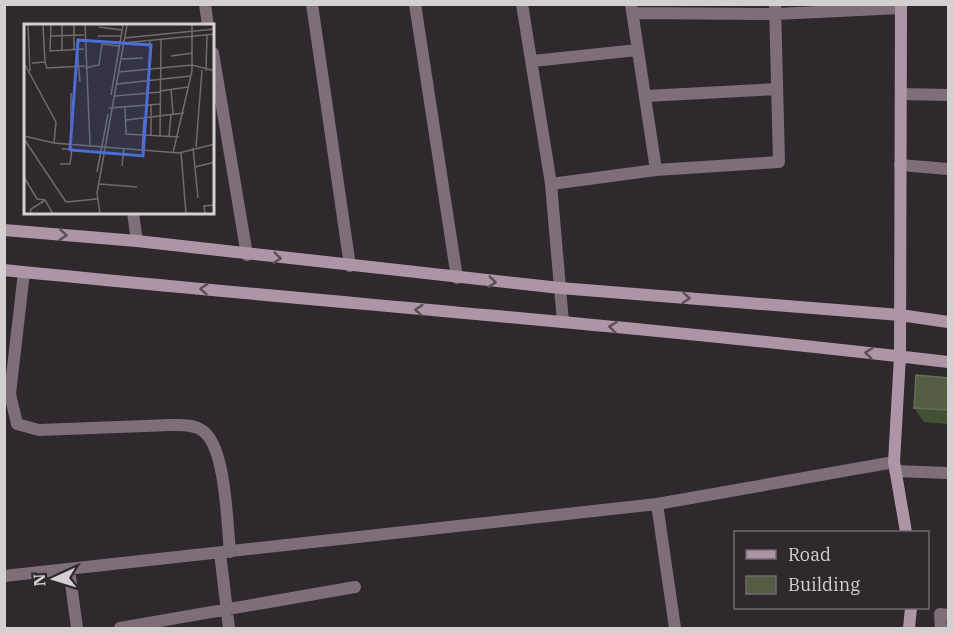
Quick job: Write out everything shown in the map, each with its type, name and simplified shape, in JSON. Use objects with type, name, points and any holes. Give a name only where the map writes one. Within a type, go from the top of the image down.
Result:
[{"type":"main road","points":[[901,6],[900,356],[894,467],[906,531]]},
{"type":"main road","points":[[4,230],[136,241],[457,278],[900,315],[948,322]]},
{"type":"main road","points":[[4,270],[356,305],[563,322],[948,362]]},
{"type":"main road","points":[[909,628],[911,609]]},
{"type":"street","points":[[205,4],[208,24]]},
{"type":"street","points":[[312,4],[350,266]]},
{"type":"street","points":[[415,4],[457,278]]},
{"type":"street","points":[[522,4],[551,184],[563,322]]},
{"type":"street","points":[[656,170],[632,9],[901,6]]},
{"type":"street","points":[[551,184],[656,170],[779,162],[776,9]]},
{"type":"street","points":[[533,61],[637,50]]},
{"type":"street","points":[[214,59],[247,255]]},
{"type":"street","points":[[646,96],[776,89]]},
{"type":"street","points":[[901,94],[948,95]]},
{"type":"street","points":[[900,165],[948,169]]},
{"type":"street","points":[[133,214],[136,241]]},
{"type":"street","points":[[24,272],[10,394],[17,424],[39,430],[171,424],[203,430],[218,454],[229,628]]},
{"type":"street","points":[[4,576],[657,504],[894,467],[948,473]]},
{"type":"street","points":[[657,504],[675,628]]},
{"type":"street","points":[[69,569],[77,628]]},
{"type":"street","points":[[120,628],[355,587]]},
{"type":"street","points":[[941,628],[940,614],[948,615]]},
{"type":"building","points":[[916,375],[948,378],[948,410],[914,408]]}]
